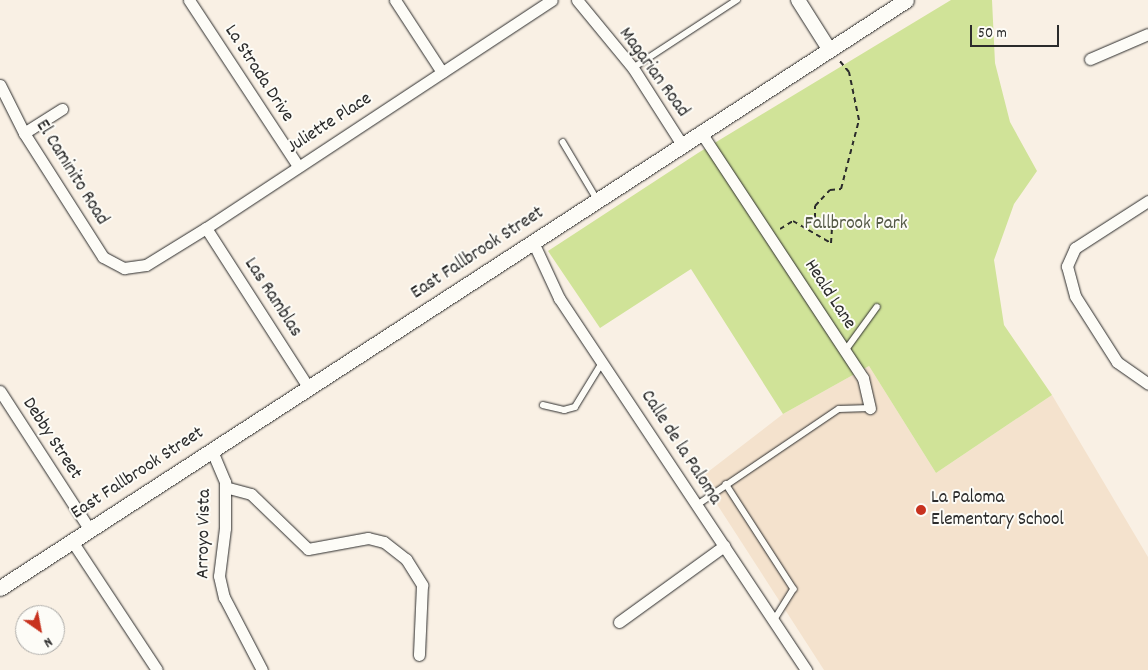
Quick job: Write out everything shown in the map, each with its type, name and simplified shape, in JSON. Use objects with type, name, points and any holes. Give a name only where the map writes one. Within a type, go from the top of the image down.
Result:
[{"type":"main road","name":"East Fallbrook Street","points":[[0,588],[533,242],[700,131],[906,0]]},
{"type":"street","name":"La Strada Drive","points":[[190,0],[298,166]]},
{"type":"street","points":[[395,0],[442,72]]},
{"type":"street","name":"Juliette Place","points":[[124,268],[146,265],[206,228],[552,0]]},
{"type":"street","name":"Magarian Road","points":[[577,0],[633,68],[682,143]]},
{"type":"street","points":[[798,0],[830,49]]},
{"type":"street","points":[[1090,59],[1148,34]]},
{"type":"street","name":"El Caminito Road","points":[[0,85],[24,133],[102,257],[124,268]]},
{"type":"street","points":[[24,133],[62,109]]},
{"type":"street","name":"Heald Lane","points":[[700,131],[863,378],[870,408]]},
{"type":"street","points":[[1148,201],[1075,248],[1067,266],[1075,296],[1118,362],[1148,384]]},
{"type":"street","name":"Las Ramblas","points":[[206,228],[308,387]]},
{"type":"street","name":"Calle de la Paloma","points":[[533,242],[558,298],[806,670]]},
{"type":"street","name":"Debby Street","points":[[0,391],[90,530]]},
{"type":"street","name":"Arroyo Vista","points":[[212,451],[225,487],[219,576],[224,597],[262,670]]},
{"type":"street","points":[[225,487],[251,494],[308,549],[368,538],[384,542],[406,559],[422,585],[419,655]]},
{"type":"street","name":"East Fallbrook Street","points":[[72,541],[157,670]]},
{"type":"street","points":[[618,622],[724,546]]},
{"type":"lane","points":[[633,68],[737,0]]},
{"type":"lane","points":[[563,142],[597,200]]},
{"type":"lane","points":[[845,351],[877,307]]},
{"type":"lane","points":[[544,405],[564,410],[575,407],[602,363]]},
{"type":"lane","points":[[697,505],[839,409],[870,408]]},
{"type":"lane","points":[[726,484],[794,589],[774,621]]},
{"type":"path","points":[[770,236],[793,221],[831,243],[832,230],[815,218],[815,206],[830,190],[842,189],[859,120],[849,72],[830,49]]},
{"type":"shaded area","name":"La Paloma Elementary School","points":[[869,366],[936,473],[1052,395],[1148,557],[1148,670],[824,670],[700,478],[783,414]]},
{"type":"green space","name":"Fallbrook Park","points":[[951,0],[992,0],[995,63],[1010,122],[1037,171],[1014,204],[994,260],[1004,325],[1052,395],[936,473],[869,366],[783,414],[691,269],[600,328],[548,251],[698,153]]},
{"type":"place","name":"La Paloma Elementary School","points":[[921,510]]}]
